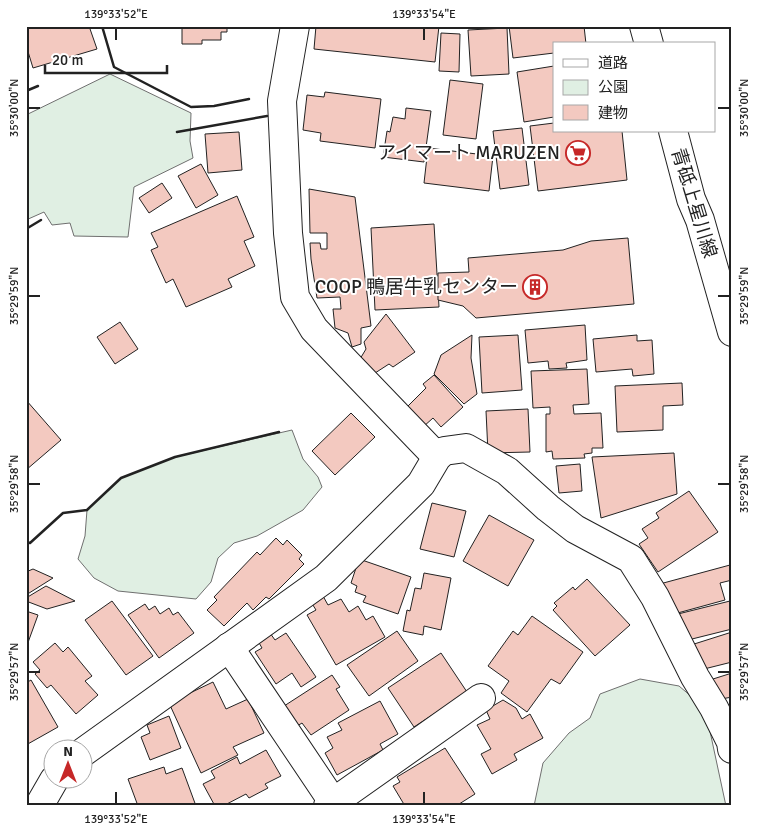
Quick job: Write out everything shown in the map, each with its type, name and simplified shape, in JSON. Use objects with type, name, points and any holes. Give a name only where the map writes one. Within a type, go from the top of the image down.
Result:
[{"type":"street","points":[[295,26],[282,101],[288,233],[295,297],[314,329],[437,457]]},
{"type":"street","points":[[644,26],[648,42]]},
{"type":"street","name":"青砥上星川線","points":[[673,132],[732,332]]},
{"type":"street","points":[[92,746],[326,578],[421,484],[437,457],[444,450],[466,448],[507,472],[575,529],[631,559],[655,597],[695,676],[714,708],[731,742],[732,749]]},
{"type":"street","points":[[229,648],[331,804],[481,698]]},
{"type":"street","points":[[38,806],[48,790]]},
{"type":"green space","points":[[110,74],[191,113],[190,141],[193,158],[134,187],[128,237],[74,236],[70,223],[52,225],[44,212],[26,220],[26,115]]},
{"type":"green space","points":[[292,430],[303,459],[318,477],[322,487],[303,510],[257,536],[234,543],[218,558],[211,582],[196,599],[118,591],[94,578],[78,559],[85,536],[87,510],[121,478],[175,457]]},
{"type":"green space","points":[[640,679],[679,686],[705,708],[726,806],[534,806],[543,763],[569,733],[590,718],[600,694]]},
{"type":"building","points":[[26,26],[89,26],[97,49],[33,68],[26,45]]},
{"type":"building","points":[[182,26],[227,26],[227,32],[221,32],[221,40],[202,40],[202,44],[182,44]]},
{"type":"building","points":[[316,26],[439,26],[435,62],[314,49]]},
{"type":"building","points":[[509,26],[584,26],[586,42],[553,42],[553,53],[513,58]]},
{"type":"building","points":[[507,28],[509,74],[471,76],[468,30]]},
{"type":"building","points":[[441,33],[460,34],[459,72],[439,71]]},
{"type":"building","points":[[553,66],[553,117],[524,122],[517,72]]},
{"type":"building","points":[[450,80],[483,84],[476,139],[443,135]]},
{"type":"building","points":[[325,92],[381,99],[375,148],[320,141],[321,133],[303,130],[307,95],[324,97]]},
{"type":"building","points":[[406,108],[431,111],[424,162],[383,157],[387,131],[390,132],[393,117],[405,119]]},
{"type":"building","points":[[553,123],[553,132],[622,132],[627,180],[538,191],[530,126]]},
{"type":"building","points":[[522,128],[529,185],[500,189],[493,131]]},
{"type":"building","points":[[239,132],[242,170],[208,173],[205,134]]},
{"type":"building","points":[[428,148],[493,156],[489,191],[424,183]]},
{"type":"building","points":[[201,164],[218,195],[196,208],[178,176]]},
{"type":"building","points":[[162,183],[172,198],[149,213],[139,198]]},
{"type":"building","points":[[309,189],[355,197],[371,326],[361,328],[361,344],[352,347],[348,333],[335,328],[333,309],[341,309],[340,297],[317,298],[310,243],[320,243],[321,249],[327,249],[327,233],[310,233]]},
{"type":"building","points":[[237,196],[254,237],[244,241],[255,266],[228,279],[232,287],[186,307],[173,279],[166,283],[151,250],[158,247],[151,233]]},
{"type":"building","points":[[434,224],[439,307],[375,310],[371,228]]},
{"type":"building","name":"COOP 鴨居牛乳センター","points":[[628,238],[634,304],[476,318],[463,306],[438,300],[438,273],[469,272],[468,258],[563,250],[591,241]]},
{"type":"building","points":[[386,314],[415,352],[393,367],[389,364],[372,375],[360,359],[366,349],[364,342]]},
{"type":"building","points":[[120,322],[138,349],[115,364],[97,337]]},
{"type":"building","points":[[585,325],[587,360],[566,363],[567,368],[549,369],[548,361],[528,363],[525,330]]},
{"type":"building","points":[[472,335],[471,358],[477,394],[464,404],[434,374],[441,355]]},
{"type":"building","points":[[518,335],[522,390],[482,393],[479,337]]},
{"type":"building","points":[[637,335],[637,341],[652,340],[654,374],[633,376],[632,369],[596,372],[593,339]]},
{"type":"building","points":[[587,369],[589,404],[573,405],[574,414],[601,413],[603,448],[592,448],[592,453],[584,454],[585,458],[553,459],[552,451],[546,452],[546,414],[550,414],[550,407],[533,408],[531,371]]},
{"type":"building","points":[[434,375],[463,407],[441,427],[433,418],[423,427],[405,409],[426,388],[423,384]]},
{"type":"building","points":[[682,383],[683,405],[663,406],[663,430],[617,432],[615,386]]},
{"type":"building","points":[[26,400],[61,440],[26,470]]},
{"type":"building","points":[[528,409],[530,452],[488,453],[486,411]]},
{"type":"building","points":[[351,413],[375,437],[335,475],[312,451]]},
{"type":"building","points":[[674,453],[677,494],[601,518],[592,457]]},
{"type":"building","points":[[580,464],[582,491],[559,493],[556,466]]},
{"type":"building","points":[[689,491],[718,532],[658,572],[639,544],[648,538],[642,529],[659,518],[656,513]]},
{"type":"building","points":[[432,503],[466,511],[454,557],[420,549]]},
{"type":"building","points":[[489,515],[534,540],[508,586],[463,561]]},
{"type":"building","points":[[276,538],[283,545],[287,540],[302,555],[299,559],[304,564],[269,599],[266,597],[253,610],[247,603],[224,626],[207,610],[217,600],[214,597],[257,552],[260,555]]},
{"type":"building","points":[[359,559],[411,577],[398,614],[363,602],[366,596],[355,592],[357,586],[351,583]]},
{"type":"building","points":[[730,565],[732,580],[720,583],[725,600],[674,614],[656,585]]},
{"type":"building","points":[[33,569],[53,578],[26,595],[26,572]]},
{"type":"building","points":[[424,573],[451,578],[441,630],[424,626],[423,635],[403,631],[407,610],[410,611],[415,588],[421,589]]},
{"type":"building","points":[[587,579],[630,625],[595,656],[553,610],[557,606],[554,603],[573,587],[575,590]]},
{"type":"building","points":[[46,586],[75,601],[47,609],[26,601],[26,598]]},
{"type":"building","points":[[323,596],[328,605],[341,599],[349,612],[358,606],[366,620],[373,616],[385,637],[336,665],[307,615],[316,610],[311,602]]},
{"type":"building","points":[[112,601],[153,656],[126,675],[85,620]]},
{"type":"building","points":[[730,601],[732,629],[688,640],[670,616]]},
{"type":"building","points":[[145,604],[149,610],[155,606],[160,614],[169,608],[173,615],[178,612],[194,633],[159,658],[128,615]]},
{"type":"building","points":[[26,611],[38,615],[26,648]]},
{"type":"building","points":[[532,616],[583,652],[560,684],[551,679],[527,712],[501,693],[509,681],[488,666],[513,631],[518,635]]},
{"type":"building","points":[[397,631],[418,661],[369,696],[347,665]]},
{"type":"building","points":[[732,632],[732,662],[696,671],[691,645]]},
{"type":"building","points":[[270,633],[275,640],[286,633],[316,677],[301,687],[292,673],[276,684],[255,652],[262,648],[258,641]]},
{"type":"building","points":[[55,643],[63,652],[68,647],[92,676],[85,681],[98,695],[76,714],[51,685],[47,688],[35,674],[40,670],[33,662]]},
{"type":"building","points":[[441,653],[467,692],[414,727],[388,688]]},
{"type":"building","points":[[732,673],[732,697],[716,700],[713,679]]},
{"type":"building","points":[[332,675],[340,687],[336,689],[349,710],[311,735],[302,723],[294,728],[281,708]]},
{"type":"building","points":[[31,680],[58,727],[26,745],[26,683]]},
{"type":"building","points":[[213,682],[226,709],[248,699],[264,733],[233,747],[238,755],[201,773],[169,703]]},
{"type":"building","points":[[503,700],[516,708],[522,719],[530,714],[543,738],[514,754],[517,760],[492,774],[481,754],[491,749],[477,725],[490,719],[486,710]]},
{"type":"building","points":[[380,701],[398,734],[380,744],[383,750],[337,775],[325,753],[333,748],[327,737],[342,730],[338,723]]},
{"type":"building","points":[[169,716],[181,748],[150,760],[141,737],[150,733],[147,725]]},
{"type":"building","points":[[445,748],[475,794],[456,806],[405,806],[393,786],[400,782],[397,777]]},
{"type":"building","points":[[266,750],[281,776],[265,784],[268,788],[249,798],[246,794],[223,806],[215,806],[203,784],[215,778],[211,771],[237,757],[240,764]]},
{"type":"building","points":[[164,767],[166,774],[182,768],[196,806],[138,806],[128,779]]},
{"type":"wall","points":[[102,26],[114,67],[191,107],[214,106],[249,99]]},
{"type":"wall","points":[[26,91],[38,86]]},
{"type":"wall","points":[[177,132],[267,116]]},
{"type":"wall","points":[[26,229],[41,220]]},
{"type":"wall","points":[[26,542],[30,543],[63,513],[87,510],[121,478],[175,457],[279,432]]},
{"type":"place","name":"アイマート MARUZEN","points":[[578,153]]},
{"type":"place","name":"COOP 鴨居牛乳センター","points":[[535,287]]}]
